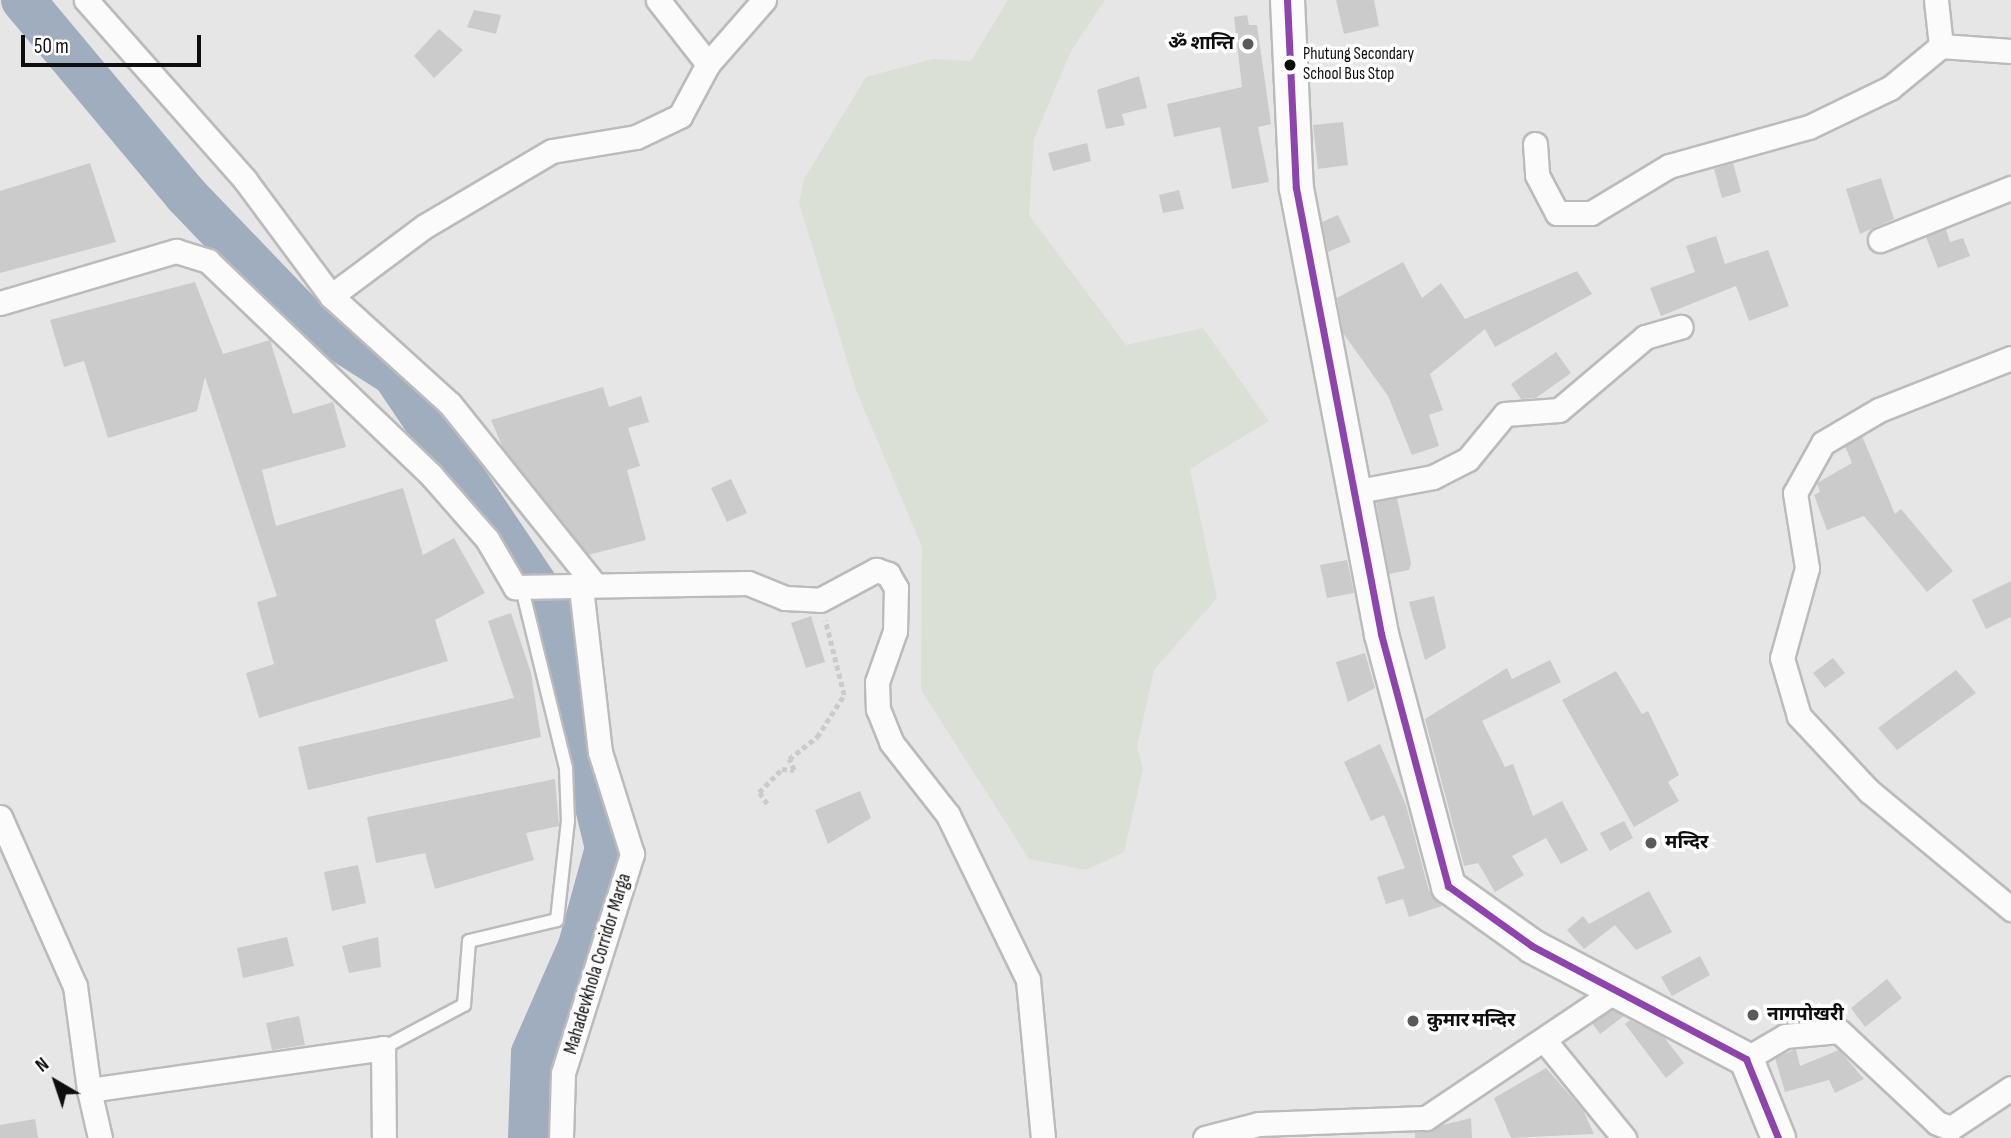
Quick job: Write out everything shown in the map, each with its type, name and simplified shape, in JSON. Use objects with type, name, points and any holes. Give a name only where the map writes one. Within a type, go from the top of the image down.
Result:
[{"type":"street","points":[[86,0],[245,180],[331,296],[450,404],[588,585]]},
{"type":"street","points":[[658,0],[708,64]]},
{"type":"street","points":[[331,296],[425,226],[552,151],[636,137],[680,116],[708,64],[764,0]]},
{"type":"street","points":[[1287,0],[1296,188],[1381,634],[1448,886],[1532,946],[1618,989],[1746,1059],[1777,1138]]},
{"type":"street","points":[[1936,0],[1941,46]]},
{"type":"street","points":[[1535,144],[1537,175],[1557,214],[1591,213],[1669,166],[1809,127],[1891,88],[1941,46],[2011,51]]},
{"type":"street","points":[[1880,240],[2011,188]]},
{"type":"street","points":[[0,303],[176,251],[208,261],[431,475],[528,588],[747,583],[785,598],[820,600],[876,570],[896,588],[895,631],[877,682],[878,709],[891,742],[948,814],[1028,979],[1043,1138]]},
{"type":"street","points":[[1353,492],[1433,477],[1468,459],[1505,414],[1559,410],[1645,337],[1681,327]]},
{"type":"street","points":[[2011,358],[1879,410],[1823,443],[1795,494],[1807,568],[1782,658],[1799,716],[1869,791],[2011,909]]},
{"type":"street","name":"Mahadevkhola Corridor Marga","points":[[561,1138],[563,1073],[632,853],[600,752],[588,585]]},
{"type":"street","points":[[0,817],[75,986],[89,1090],[100,1138]]},
{"type":"street","points":[[1205,1138],[1259,1124],[1427,1128],[1544,1040],[1618,989]]},
{"type":"street","points":[[1746,1059],[1785,1036],[1839,1031],[1937,1123],[1951,1128],[2011,1088]]},
{"type":"street","points":[[1544,1040],[1624,1138]]},
{"type":"street","points":[[89,1090],[383,1048],[384,1138]]},
{"type":"lane","points":[[383,1048],[464,1005],[469,941],[557,920],[568,821],[566,768],[528,588]]},
{"type":"path","points":[[767,804],[759,792],[782,769],[794,770],[789,758],[817,737],[844,695],[820,600]]},
{"type":"shaded area","points":[[1008,0],[1105,0],[1071,51],[1034,139],[1029,215],[1126,345],[1203,328],[1269,421],[1190,469],[1217,598],[1154,670],[1137,747],[1143,769],[1124,852],[1086,870],[1029,859],[921,690],[922,547],[856,390],[799,203],[804,179],[866,77],[932,59],[971,61]]},
{"type":"building","points":[[1336,0],[1374,0],[1379,26],[1344,34]]},
{"type":"building","points":[[474,10],[501,15],[496,34],[467,27]]},
{"type":"building","points":[[1247,15],[1249,25],[1257,25],[1271,124],[1258,127],[1269,182],[1232,189],[1220,127],[1174,137],[1167,104],[1242,87],[1234,17]]},
{"type":"building","points":[[439,29],[463,50],[434,78],[414,56]]},
{"type":"building","points":[[1139,76],[1147,108],[1122,114],[1125,125],[1106,129],[1097,90]]},
{"type":"building","points":[[1343,122],[1348,165],[1318,169],[1313,125]]},
{"type":"building","points":[[1087,143],[1091,161],[1053,171],[1048,153]]},
{"type":"building","points":[[90,163],[116,242],[0,273],[0,191]]},
{"type":"building","points":[[1733,163],[1741,192],[1722,198],[1714,169]]},
{"type":"building","points":[[1881,178],[1894,219],[1860,234],[1846,189]]},
{"type":"building","points":[[1179,190],[1184,209],[1163,213],[1159,195]]},
{"type":"building","points":[[1338,215],[1351,242],[1328,252],[1322,222]]},
{"type":"building","points":[[1946,229],[1950,242],[1963,238],[1970,256],[1938,268],[1926,237]]},
{"type":"building","points":[[1716,236],[1725,264],[1768,250],[1789,306],[1749,321],[1736,286],[1661,316],[1650,288],[1695,272],[1686,246]]},
{"type":"building","points":[[1403,262],[1422,298],[1441,283],[1465,319],[1577,271],[1592,294],[1495,347],[1485,329],[1430,374],[1443,410],[1429,415],[1439,446],[1412,455],[1388,396],[1343,333],[1337,298]]},
{"type":"building","points":[[195,282],[223,354],[270,340],[293,414],[333,402],[346,447],[262,470],[276,526],[403,488],[423,555],[454,538],[485,593],[435,620],[448,661],[259,718],[246,673],[274,664],[257,602],[277,596],[205,377],[197,411],[108,438],[84,361],[64,367],[50,320]]},
{"type":"building","points":[[1556,352],[1571,373],[1536,398],[1521,399],[1511,384]]},
{"type":"building","points":[[603,387],[609,407],[641,396],[649,422],[628,428],[640,466],[627,470],[646,540],[588,555],[503,448],[491,420]]},
{"type":"building","points":[[1862,436],[1895,514],[1901,509],[1953,571],[1927,592],[1864,516],[1827,530],[1814,495],[1820,492],[1817,483],[1852,463],[1845,446]]},
{"type":"building","points":[[731,479],[747,513],[727,522],[711,488]]},
{"type":"building","points":[[1397,498],[1411,563],[1409,570],[1389,574],[1376,502]]},
{"type":"building","points":[[1347,560],[1354,593],[1327,598],[1320,565]]},
{"type":"building","points":[[2011,581],[2011,617],[1986,629],[1972,600]]},
{"type":"building","points":[[1434,596],[1446,648],[1425,660],[1409,602]]},
{"type":"building","points":[[511,613],[531,673],[541,737],[308,790],[298,747],[514,698],[488,621]]},
{"type":"building","points":[[811,616],[825,662],[806,668],[791,623]]},
{"type":"building","points":[[1365,653],[1375,688],[1348,702],[1336,662]]},
{"type":"building","points":[[1833,658],[1845,673],[1825,688],[1813,673]]},
{"type":"building","points":[[1550,660],[1561,682],[1482,721],[1505,767],[1513,764],[1533,816],[1562,801],[1588,850],[1561,864],[1546,838],[1512,856],[1524,875],[1495,892],[1478,863],[1464,866],[1425,719],[1507,668],[1512,679]]},
{"type":"building","points":[[1956,670],[1976,693],[1897,750],[1878,728]]},
{"type":"building","points":[[1616,671],[1642,714],[1648,711],[1679,775],[1668,782],[1679,801],[1634,827],[1562,700]]},
{"type":"building","points":[[1380,744],[1406,805],[1429,891],[1442,906],[1409,917],[1403,899],[1386,904],[1377,877],[1405,868],[1384,815],[1371,821],[1344,762]]},
{"type":"building","points":[[555,779],[559,826],[526,833],[534,860],[435,889],[425,853],[376,863],[367,817]]},
{"type":"building","points":[[860,791],[871,818],[828,844],[815,810]]},
{"type":"building","points":[[1624,821],[1633,838],[1610,851],[1600,833]]},
{"type":"building","points":[[358,865],[366,903],[332,911],[324,872]]},
{"type":"building","points":[[1649,891],[1672,932],[1636,950],[1615,925],[1584,949],[1567,930],[1583,916],[1589,924]]},
{"type":"building","points":[[287,937],[294,966],[243,978],[237,948]]},
{"type":"building","points":[[378,937],[381,967],[349,973],[342,946]]},
{"type":"building","points":[[1700,956],[1710,975],[1672,996],[1661,977]]},
{"type":"building","points":[[1887,979],[1902,998],[1865,1027],[1851,1008]]},
{"type":"building","points":[[1612,1010],[1624,1016],[1600,1034],[1592,1023]]},
{"type":"building","points":[[299,1016],[305,1045],[272,1050],[266,1023]]},
{"type":"building","points":[[1630,1020],[1664,1037],[1684,1063],[1666,1078],[1625,1024]]},
{"type":"building","points":[[1796,1049],[1800,1066],[1839,1050],[1864,1079],[1835,1093],[1829,1080],[1785,1092],[1775,1058]]},
{"type":"building","points":[[1546,1068],[1583,1110],[1594,1134],[1511,1138],[1494,1098]]},
{"type":"building","points":[[1471,1118],[1472,1138],[1415,1138],[1415,1132]]},
{"type":"building","points":[[35,1119],[38,1138],[0,1138],[0,1125]]},
{"type":"waterway","points":[[23,0],[186,195],[301,315],[394,374],[547,602],[607,848],[580,946],[533,1053],[530,1138]]},
{"type":"transit line","points":[[1287,0],[1296,188],[1381,634],[1448,886],[1532,946],[1746,1059],[1778,1138]]},
{"type":"place","name":"ॐ शान्ति","points":[[1248,44]]},
{"type":"place","name":"Phutung Secondary School Bus Stop","points":[[1290,65]]},
{"type":"place","name":"मन्दिर","points":[[1651,843]]},
{"type":"place","name":"नागपोखरी","points":[[1753,1015]]},
{"type":"place","name":"कुमार मन्दिर","points":[[1413,1021]]}]
